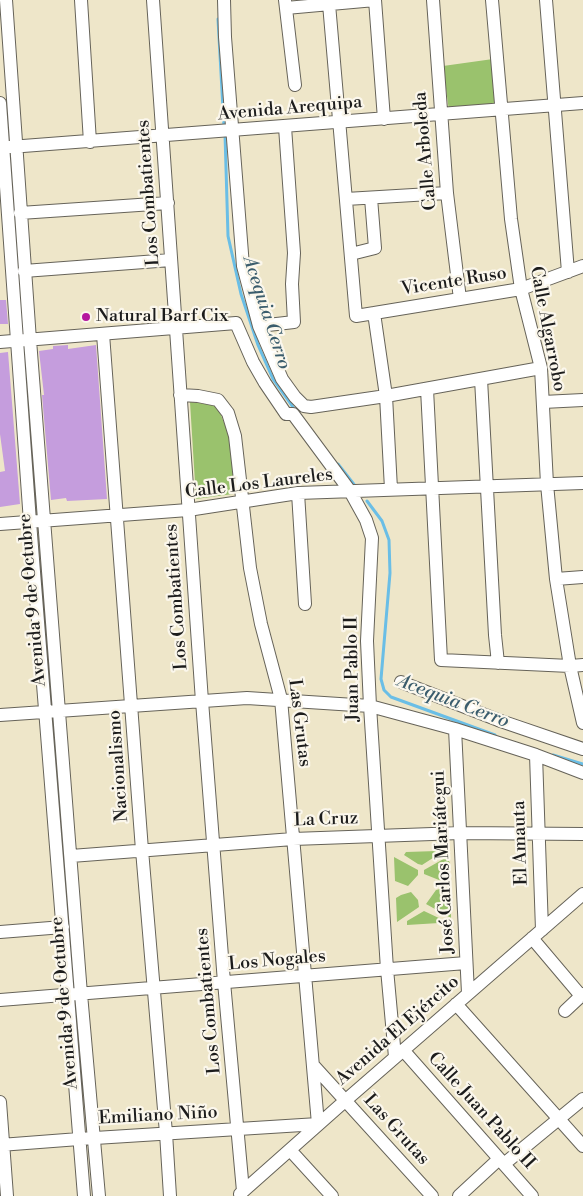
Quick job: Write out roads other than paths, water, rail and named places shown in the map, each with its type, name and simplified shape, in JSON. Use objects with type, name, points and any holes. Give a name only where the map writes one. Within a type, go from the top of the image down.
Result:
[{"type":"street","name":"Avenida 9 de Octubre","points":[[6,0],[24,271],[23,341],[30,522],[63,927],[75,994],[94,1138],[99,1196]]},
{"type":"street","points":[[81,0],[90,142]]},
{"type":"street","name":"Los Combatientes","points":[[153,0],[202,701],[224,982],[238,1129],[241,1194]]},
{"type":"street","points":[[224,0],[230,131],[242,253],[259,326],[282,379],[295,398],[304,406],[311,407],[386,396],[541,368]]},
{"type":"street","points":[[295,85],[286,4],[329,4],[375,0],[384,119]]},
{"type":"street","name":"Calle Arboleda","points":[[433,0],[447,193],[460,299]]},
{"type":"street","name":"Calle Algarrobo","points":[[492,0],[511,219],[521,289],[541,368],[547,484],[556,579],[577,665],[583,723]]},
{"type":"street","points":[[546,0],[568,272]]},
{"type":"street","points":[[329,4],[351,254],[375,248],[371,198]]},
{"type":"street","name":"Avenida Arequipa","points":[[2,148],[583,102]]},
{"type":"street","name":"Avenida 9 de Octubre","points":[[0,103],[2,148],[44,521],[71,856],[79,1138],[84,1196]]},
{"type":"street","points":[[259,326],[294,322],[292,284],[294,253],[285,127]]},
{"type":"street","points":[[346,199],[447,193]]},
{"type":"street","points":[[20,213],[168,203]]},
{"type":"street","name":"Vicente Ruso","points":[[351,254],[356,316],[521,289],[583,266]]},
{"type":"street","points":[[24,271],[171,260]]},
{"type":"street","points":[[374,313],[386,396],[390,489]]},
{"type":"street","name":"Juan Pablo II","points":[[176,327],[236,323],[253,362],[286,414],[293,414],[356,491],[372,538],[367,641],[370,706],[387,969],[399,1054]]},
{"type":"street","points":[[0,342],[176,327]]},
{"type":"street","name":"Nacionalismo","points":[[103,334],[170,1196]]},
{"type":"street","points":[[481,379],[498,663]]},
{"type":"street","points":[[427,389],[441,660],[577,665]]},
{"type":"street","name":"Las Grutas","points":[[180,395],[218,400],[228,413],[235,436],[250,568],[261,624],[281,699],[318,1124]]},
{"type":"street","points":[[544,402],[583,400]]},
{"type":"street","name":"Calle Los Laureles","points":[[0,524],[188,510],[298,493],[583,483]]},
{"type":"street","points":[[298,493],[305,604]]},
{"type":"street","points":[[556,579],[583,577]]},
{"type":"street","points":[[401,682],[498,720],[583,748]]},
{"type":"street","points":[[0,715],[247,698],[370,706],[455,729],[583,772]]},
{"type":"street","name":"José Carlos Mariátegui","points":[[455,729],[468,993]]},
{"type":"street","name":"El Amauta","points":[[536,755],[538,832],[537,934]]},
{"type":"street","name":"La Cruz","points":[[71,856],[293,839],[460,833],[538,832],[583,834]]},
{"type":"street","name":"Avenida El Ejército","points":[[241,1194],[318,1124],[583,894]]},
{"type":"street","points":[[0,932],[63,927]]},
{"type":"street","points":[[537,934],[582,995],[565,1011]]},
{"type":"street","name":"Los Nogales","points":[[0,1000],[466,963]]},
{"type":"street","points":[[456,1004],[583,1146]]},
{"type":"street","name":"Calle Juan Pablo II","points":[[399,1054],[532,1196]]},
{"type":"street","name":"Las Grutas","points":[[313,1065],[432,1196]]},
{"type":"street","points":[[460,1196],[501,1161],[583,1099]]},
{"type":"street","points":[[0,1102],[7,1196]]},
{"type":"street","name":"Emiliano Niño","points":[[2,1145],[79,1138],[318,1124]]},
{"type":"street","points":[[290,1150],[332,1196]]},
{"type":"waterway","name":"Acequia Cerro","points":[[218,19],[224,127]]},
{"type":"waterway","name":"Acequia Cerro","points":[[225,134],[228,236],[241,294],[258,345],[273,379],[295,410]]},
{"type":"waterway","name":"Acequia Cerro","points":[[338,464],[356,487]]},
{"type":"waterway","name":"Acequia Cerro","points":[[367,501],[382,521],[389,540],[390,573],[381,679],[384,690],[391,697],[495,735]]},
{"type":"waterway","name":"Acequia Cerro","points":[[553,755],[583,764]]},
{"type":"place","name":"Natural Barf Cix","points":[[86,317]]}]
